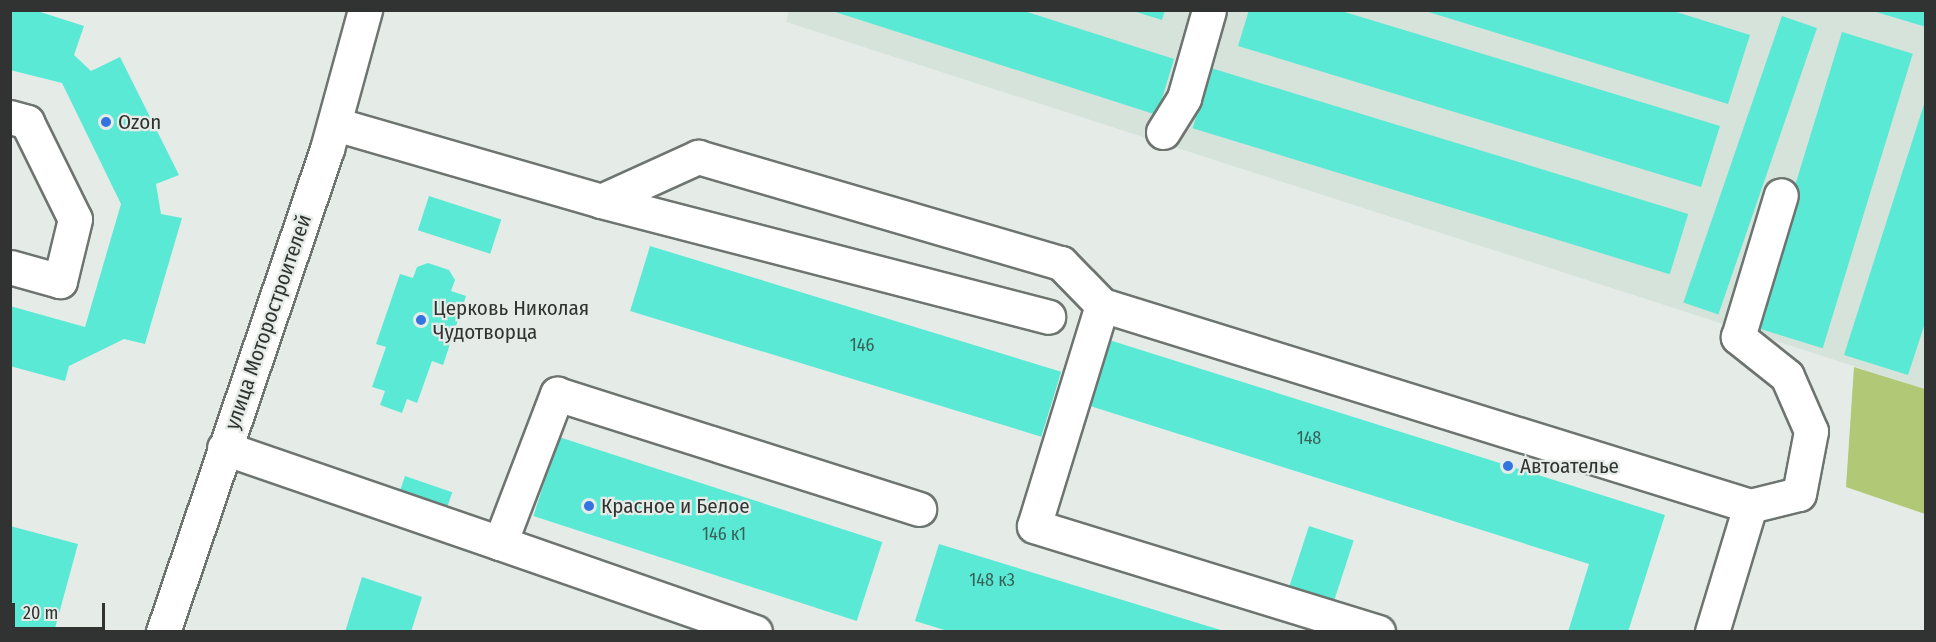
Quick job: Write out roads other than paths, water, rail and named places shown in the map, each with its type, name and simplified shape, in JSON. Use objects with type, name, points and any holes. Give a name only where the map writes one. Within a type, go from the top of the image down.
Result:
[{"type":"street","name":"улица Моторостроителей","points":[[163,632],[335,124],[365,10]]},
{"type":"street","points":[[1163,132],[1184,98],[1209,10]]},
{"type":"street","points":[[10,117],[27,122],[75,219],[60,280],[10,267]]},
{"type":"street","points":[[335,124],[601,201],[1048,317]]},
{"type":"street","points":[[601,201],[698,157],[1061,263],[1102,305],[1750,506],[1799,494],[1811,431],[1787,376],[1738,337],[1781,195]]},
{"type":"street","points":[[1102,305],[1034,526],[1378,632]]},
{"type":"street","points":[[500,543],[557,394],[919,509]]},
{"type":"street","points":[[224,448],[755,632]]},
{"type":"street","points":[[1712,632],[1750,506]]},
{"type":"place","name":"Ozon","points":[[106,122]]},
{"type":"place","name":"Церковь Николая Чудотворца","points":[[421,320]]},
{"type":"place","name":"Автоателье","points":[[1508,466]]},
{"type":"place","name":"Красное и Белое","points":[[589,506]]}]
